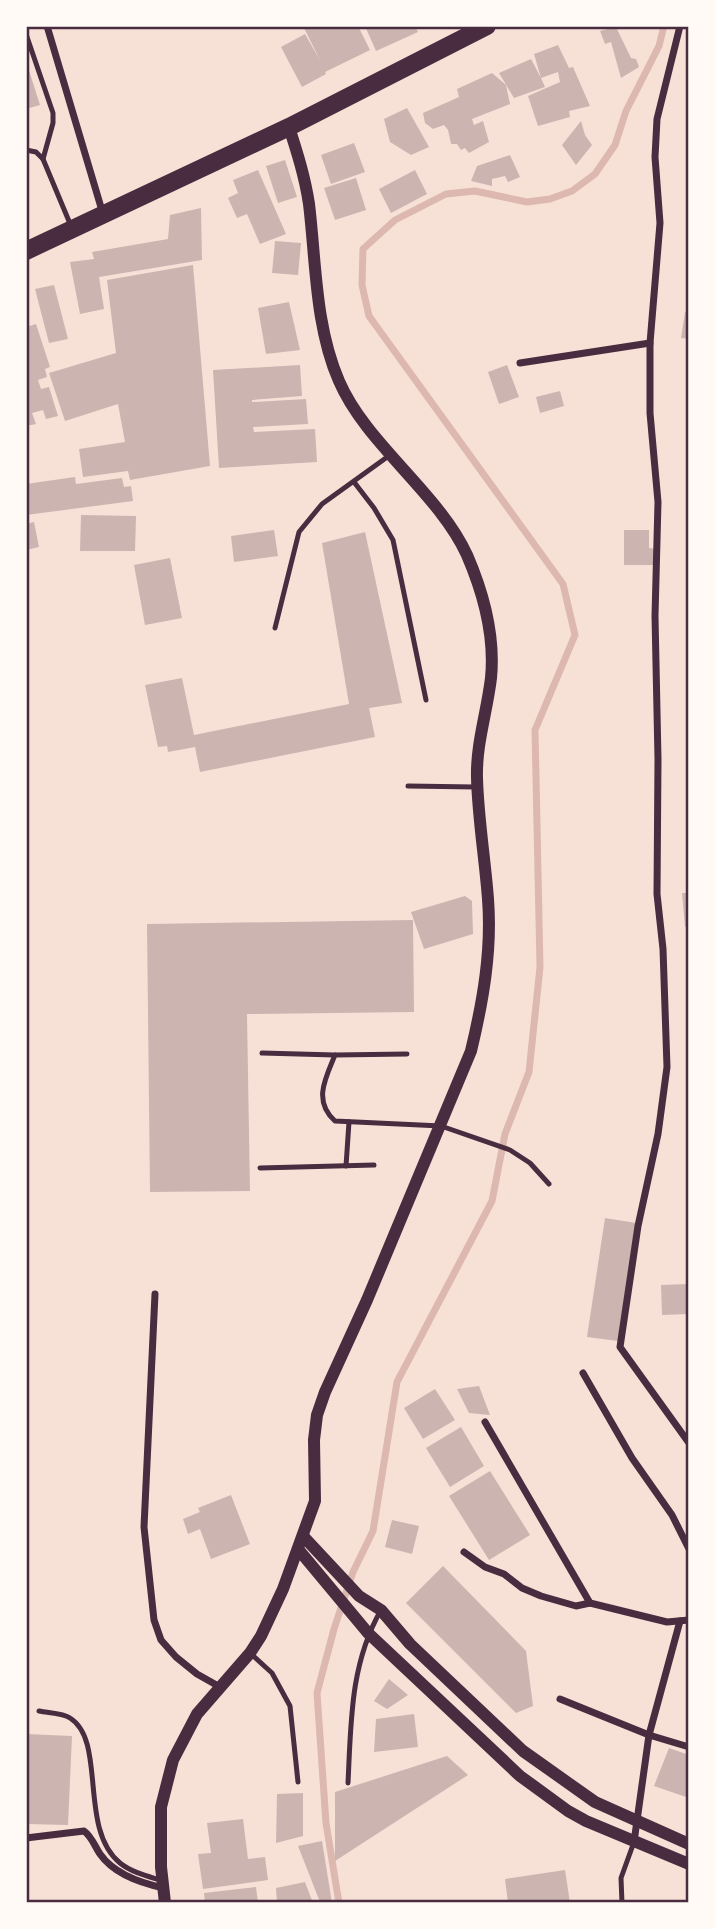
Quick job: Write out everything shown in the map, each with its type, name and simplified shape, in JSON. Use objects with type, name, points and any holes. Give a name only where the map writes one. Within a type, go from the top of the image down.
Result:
[{"type":"highway","points":[[26,251],[289,127],[487,26]]},
{"type":"street","points":[[47,26],[103,214]]},
{"type":"street","points":[[680,26],[657,120],[655,157],[660,223],[650,343],[650,412],[658,502],[655,616],[657,894],[663,949],[667,1067],[658,1134],[638,1226],[620,1348],[689,1443]]},
{"type":"street","points":[[165,1903],[161,1807],[165,1784],[186,1731],[197,1714],[250,1653],[270,1619],[298,1549],[315,1501],[314,1440],[317,1415],[471,1051],[480,1014],[488,954],[488,902],[478,788],[478,751],[491,678],[491,649],[481,595],[465,552],[455,535],[390,455],[354,407],[338,380],[320,302],[308,203],[289,127]]},
{"type":"street","points":[[520,363],[650,343]]},
{"type":"street","points":[[155,1294],[144,1527],[153,1620],[161,1640],[176,1657],[197,1674],[220,1687]]},
{"type":"street","points":[[583,1373],[632,1458],[672,1515],[689,1549]]},
{"type":"street","points":[[485,1422],[590,1604]]},
{"type":"street","points":[[303,1536],[359,1595],[381,1610],[410,1644],[523,1751],[581,1794],[689,1843]]},
{"type":"street","points":[[298,1549],[368,1633],[520,1776],[568,1811],[689,1864]]},
{"type":"street","points":[[464,1552],[485,1567],[504,1574],[522,1588],[557,1602],[576,1606],[590,1604],[667,1622],[689,1620]]},
{"type":"street","points":[[634,1842],[649,1735],[680,1621]]},
{"type":"street","points":[[560,1699],[649,1735],[689,1747]]},
{"type":"street","points":[[26,1838],[84,1830],[91,1836],[108,1865],[147,1885],[163,1884]]},
{"type":"lane","points":[[26,34],[53,113],[54,123],[43,159]]},
{"type":"lane","points":[[26,150],[36,152],[43,159],[72,229]]},
{"type":"lane","points":[[275,628],[299,532],[322,504],[390,455]]},
{"type":"lane","points":[[354,482],[393,540],[426,700]]},
{"type":"lane","points":[[408,786],[478,788]]},
{"type":"lane","points":[[261,1053],[407,1054]]},
{"type":"lane","points":[[335,1055],[326,1075],[322,1098],[327,1113],[335,1121],[441,1126],[510,1150],[530,1163],[549,1184]]},
{"type":"lane","points":[[346,1166],[349,1122]]},
{"type":"lane","points":[[260,1168],[374,1166]]},
{"type":"lane","points":[[348,1783],[355,1685],[368,1633],[381,1610]]},
{"type":"lane","points":[[250,1653],[272,1673],[290,1706],[298,1782]]},
{"type":"lane","points":[[38,1711],[70,1718],[85,1735],[97,1821],[110,1853],[121,1865],[163,1884]]},
{"type":"lane","points":[[622,1903],[621,1878],[634,1842]]},
{"type":"building","points":[[303,26],[358,26],[370,50],[325,72],[326,74],[302,87],[281,47],[305,34],[320,60]]},
{"type":"building","points":[[365,26],[415,26],[418,32],[376,51]]},
{"type":"building","points":[[616,27],[631,58],[636,59],[639,67],[621,78],[611,42],[605,44],[600,31]]},
{"type":"building","points":[[558,45],[569,68],[573,67],[590,106],[569,111],[570,117],[538,126],[528,96],[560,82],[558,72],[541,78],[534,54]]},
{"type":"building","points":[[531,59],[545,87],[514,98],[499,73]]},
{"type":"building","points":[[26,65],[40,105],[26,109]]},
{"type":"building","points":[[492,73],[506,85],[510,104],[472,119],[474,125],[483,121],[489,142],[469,153],[465,148],[461,150],[457,144],[451,144],[444,125],[433,129],[425,123],[423,113],[459,97],[457,89]]},
{"type":"building","points":[[407,108],[429,147],[411,155],[390,142],[384,119]]},
{"type":"building","points":[[581,121],[585,135],[592,145],[576,165],[562,145]]},
{"type":"building","points":[[354,143],[365,172],[331,184],[321,155]]},
{"type":"building","points":[[510,155],[520,177],[508,182],[505,176],[492,179],[492,186],[471,181],[477,166]]},
{"type":"building","points":[[285,160],[297,197],[278,203],[266,166]]},
{"type":"building","points":[[258,170],[286,234],[260,244],[247,214],[237,218],[228,198],[238,193],[233,180]]},
{"type":"building","points":[[415,170],[427,194],[391,213],[379,189]]},
{"type":"building","points":[[356,178],[366,210],[335,220],[324,188]]},
{"type":"building","points":[[201,208],[202,260],[99,277],[104,309],[80,314],[70,262],[94,259],[92,252],[168,239],[170,215]]},
{"type":"building","points":[[275,241],[301,243],[298,275],[272,273]]},
{"type":"building","points":[[193,265],[210,466],[130,480],[128,471],[83,477],[79,449],[125,442],[118,404],[65,421],[49,373],[116,353],[107,280]]},
{"type":"building","points":[[54,285],[68,339],[49,343],[35,289]]},
{"type":"building","points":[[289,302],[300,350],[266,354],[258,308]]},
{"type":"building","points":[[685,312],[689,313],[689,339],[681,338]]},
{"type":"building","points":[[36,324],[50,367],[45,369],[47,377],[38,380],[41,389],[49,387],[58,416],[46,419],[43,410],[32,413],[36,424],[26,426],[26,327]]},
{"type":"building","points":[[300,365],[302,396],[252,402],[306,399],[308,424],[253,427],[254,432],[315,429],[317,462],[219,468],[213,370]]},
{"type":"building","points":[[507,365],[519,397],[499,404],[488,372]]},
{"type":"building","points":[[560,391],[564,406],[540,413],[536,397]]},
{"type":"building","points":[[75,477],[76,484],[122,478],[124,487],[131,486],[133,501],[26,515],[26,484]]},
{"type":"building","points":[[81,515],[136,516],[135,551],[80,551]]},
{"type":"building","points":[[34,522],[39,547],[26,550],[26,524]]},
{"type":"building","points":[[274,530],[278,556],[234,562],[231,536]]},
{"type":"building","points":[[624,530],[649,530],[649,548],[656,549],[655,565],[624,565]]},
{"type":"building","points":[[365,532],[402,703],[369,708],[375,737],[200,772],[195,747],[168,752],[167,746],[158,747],[145,685],[182,678],[194,735],[349,704],[322,543]]},
{"type":"building","points":[[170,558],[182,618],[145,625],[134,565]]},
{"type":"building","points":[[682,893],[689,893],[689,927],[685,927]]},
{"type":"building","points":[[465,896],[472,901],[473,934],[424,949],[411,912]]},
{"type":"building","points":[[413,920],[414,1012],[247,1014],[250,1191],[150,1192],[147,924]]},
{"type":"building","points":[[605,1218],[636,1223],[618,1341],[587,1337]]},
{"type":"building","points":[[689,1284],[689,1314],[662,1315],[661,1285]]},
{"type":"building","points":[[479,1386],[490,1415],[469,1413],[457,1389]]},
{"type":"building","points":[[435,1389],[455,1420],[423,1439],[404,1408]]},
{"type":"building","points":[[461,1427],[484,1466],[450,1487],[426,1448]]},
{"type":"building","points":[[490,1471],[530,1535],[489,1560],[449,1496]]},
{"type":"building","points":[[231,1495],[250,1544],[211,1559],[200,1529],[188,1534],[183,1519],[200,1512],[198,1508]]},
{"type":"building","points":[[392,1520],[419,1526],[412,1554],[385,1547]]},
{"type":"building","points":[[443,1566],[526,1651],[533,1706],[516,1713],[406,1603]]},
{"type":"building","points":[[389,1679],[408,1695],[387,1709],[374,1701]]},
{"type":"building","points":[[414,1714],[418,1747],[374,1752],[376,1719]]},
{"type":"building","points":[[26,1734],[72,1736],[68,1825],[26,1824]]},
{"type":"building","points":[[669,1748],[689,1755],[689,1798],[654,1786]]},
{"type":"building","points":[[447,1756],[468,1775],[335,1861],[335,1792]]},
{"type":"building","points":[[303,1793],[303,1836],[276,1843],[277,1794]]},
{"type":"building","points":[[243,1819],[248,1859],[265,1857],[268,1880],[203,1889],[198,1854],[211,1853],[207,1823]]},
{"type":"building","points":[[322,1841],[332,1903],[320,1902],[298,1846]]},
{"type":"building","points":[[565,1870],[570,1903],[508,1903],[505,1879]]},
{"type":"building","points":[[305,1882],[313,1903],[277,1903],[276,1888]]},
{"type":"building","points":[[256,1887],[258,1903],[205,1903],[204,1893]]},
{"type":"waterway","points":[[339,1903],[326,1823],[317,1693],[353,1572],[373,1531],[397,1382],[492,1201],[505,1134],[529,1072],[540,967],[535,730],[575,635],[563,584],[369,316],[362,285],[363,249],[395,220],[446,194],[475,191],[527,202],[550,199],[572,191],[595,174],[615,145],[626,111],[659,46],[664,26]]}]
